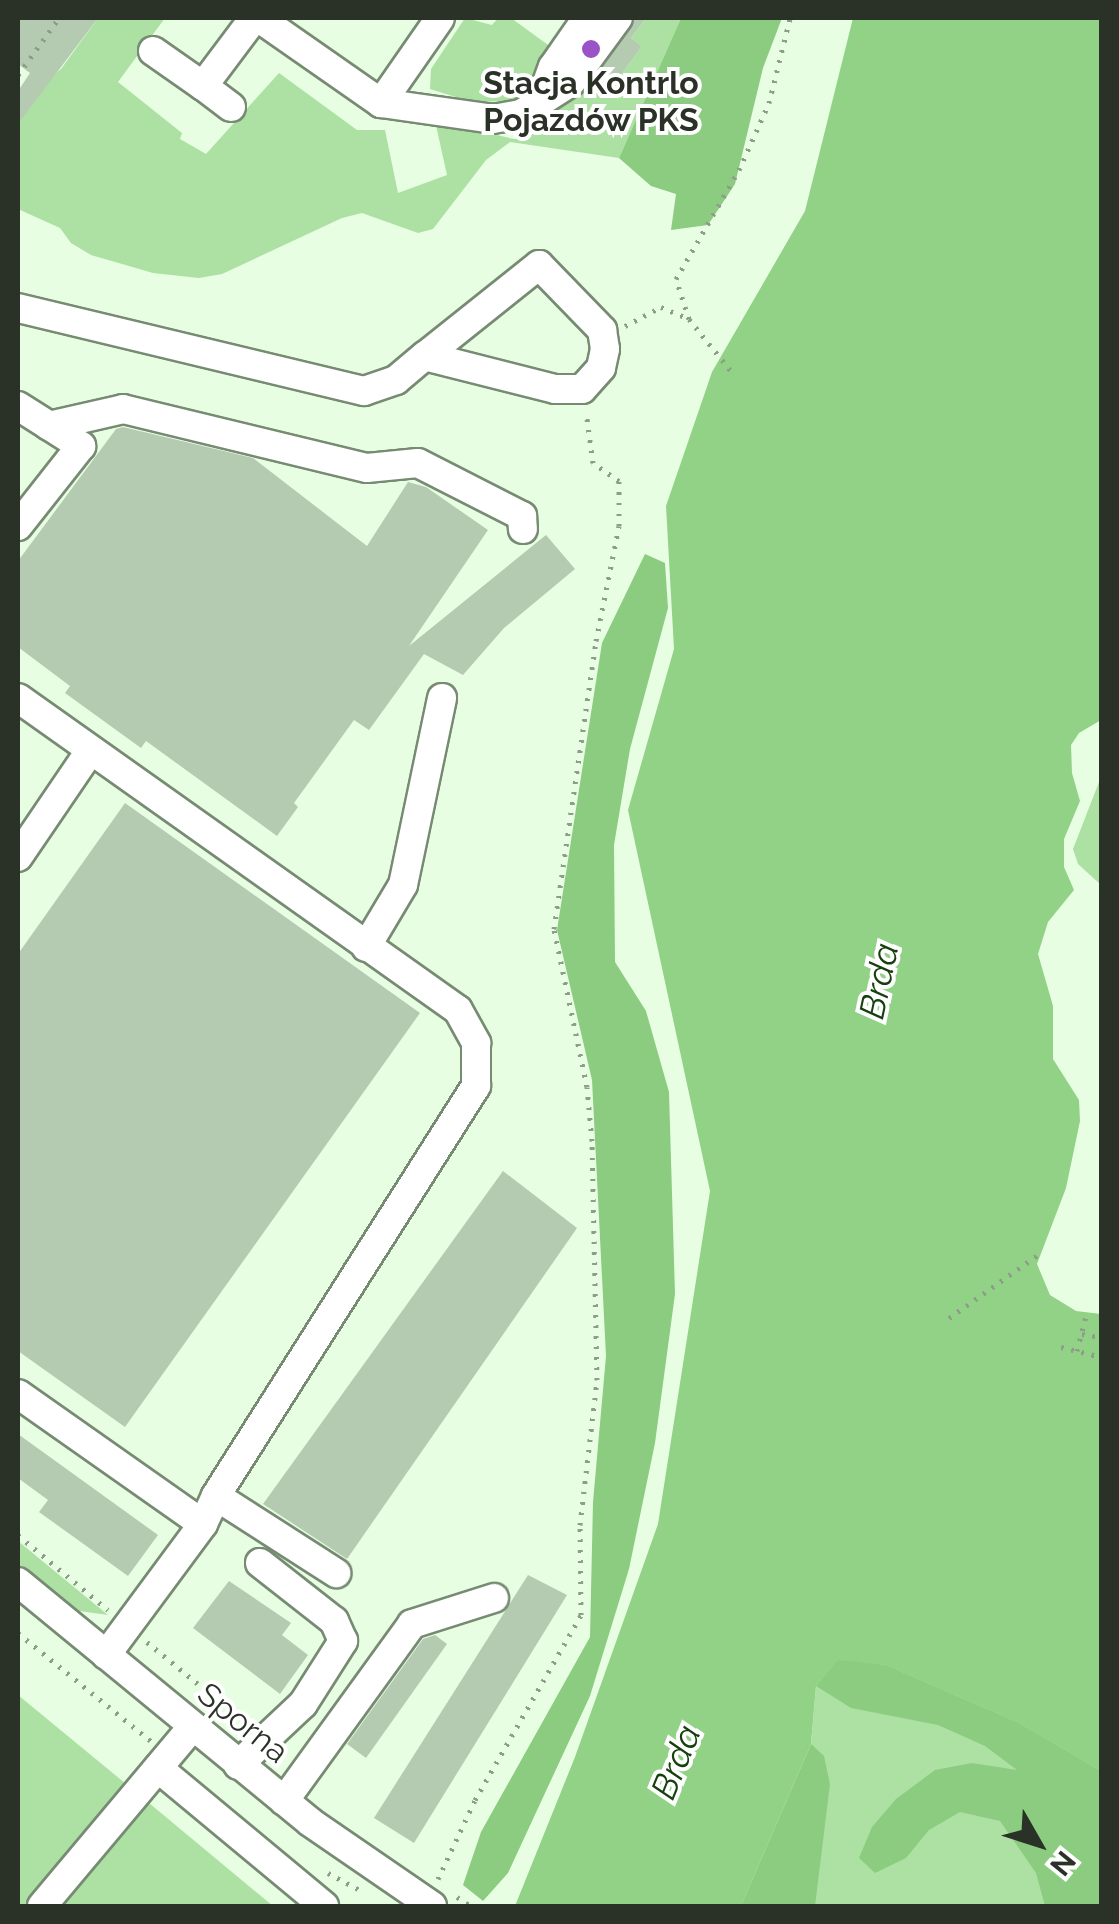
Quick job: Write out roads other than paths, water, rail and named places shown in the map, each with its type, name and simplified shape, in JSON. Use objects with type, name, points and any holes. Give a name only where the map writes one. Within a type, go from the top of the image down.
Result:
[{"type":"street","points":[[203,86],[256,18],[380,103],[493,119],[521,114],[571,82],[618,18]]},
{"type":"street","points":[[380,103],[440,18]]},
{"type":"street","points":[[540,102],[553,67],[587,18]]},
{"type":"street","points":[[153,50],[231,108]]},
{"type":"street","points":[[18,308],[364,391],[396,380],[425,356],[539,265],[602,330],[605,350],[601,368],[582,388],[556,389],[425,356]]},
{"type":"street","points":[[18,406],[81,446],[18,526]]},
{"type":"street","points":[[49,426],[123,409],[367,468],[418,464],[522,516],[523,529]]},
{"type":"street","points":[[18,698],[458,1010],[476,1043],[476,1086],[216,1496],[203,1524],[106,1655]]},
{"type":"street","points":[[366,946],[403,885],[442,698]]},
{"type":"street","points":[[18,857],[90,751]]},
{"type":"street","points":[[18,1394],[203,1524]]},
{"type":"street","points":[[216,1496],[336,1573]]},
{"type":"street","points":[[238,1765],[303,1704],[344,1641],[334,1621],[260,1564]]},
{"type":"street","name":"Sporna","points":[[18,1582],[284,1801],[434,1895]]},
{"type":"street","points":[[284,1801],[412,1624],[494,1598]]},
{"type":"street","points":[[42,1906],[192,1727]]},
{"type":"street","points":[[158,1768],[324,1906],[334,1902],[346,1906]]},
{"type":"water","name":"Brda","points":[[853,18],[1101,18],[1101,720],[1079,733],[1071,745],[1072,773],[1080,801],[1064,839],[1064,867],[1074,890],[1048,922],[1038,954],[1053,1006],[1053,1059],[1079,1100],[1080,1121],[1066,1188],[1037,1264],[1050,1295],[1076,1311],[1101,1314],[1101,1771],[1019,1723],[886,1665],[838,1660],[816,1686],[811,1744],[741,1906],[515,1906],[575,1757],[658,1524],[710,1191],[628,810],[674,649],[666,506],[712,372],[805,211]]},
{"type":"place","name":"Stacja Kontrlo Pojazdów PKS","points":[[591,49]]}]
